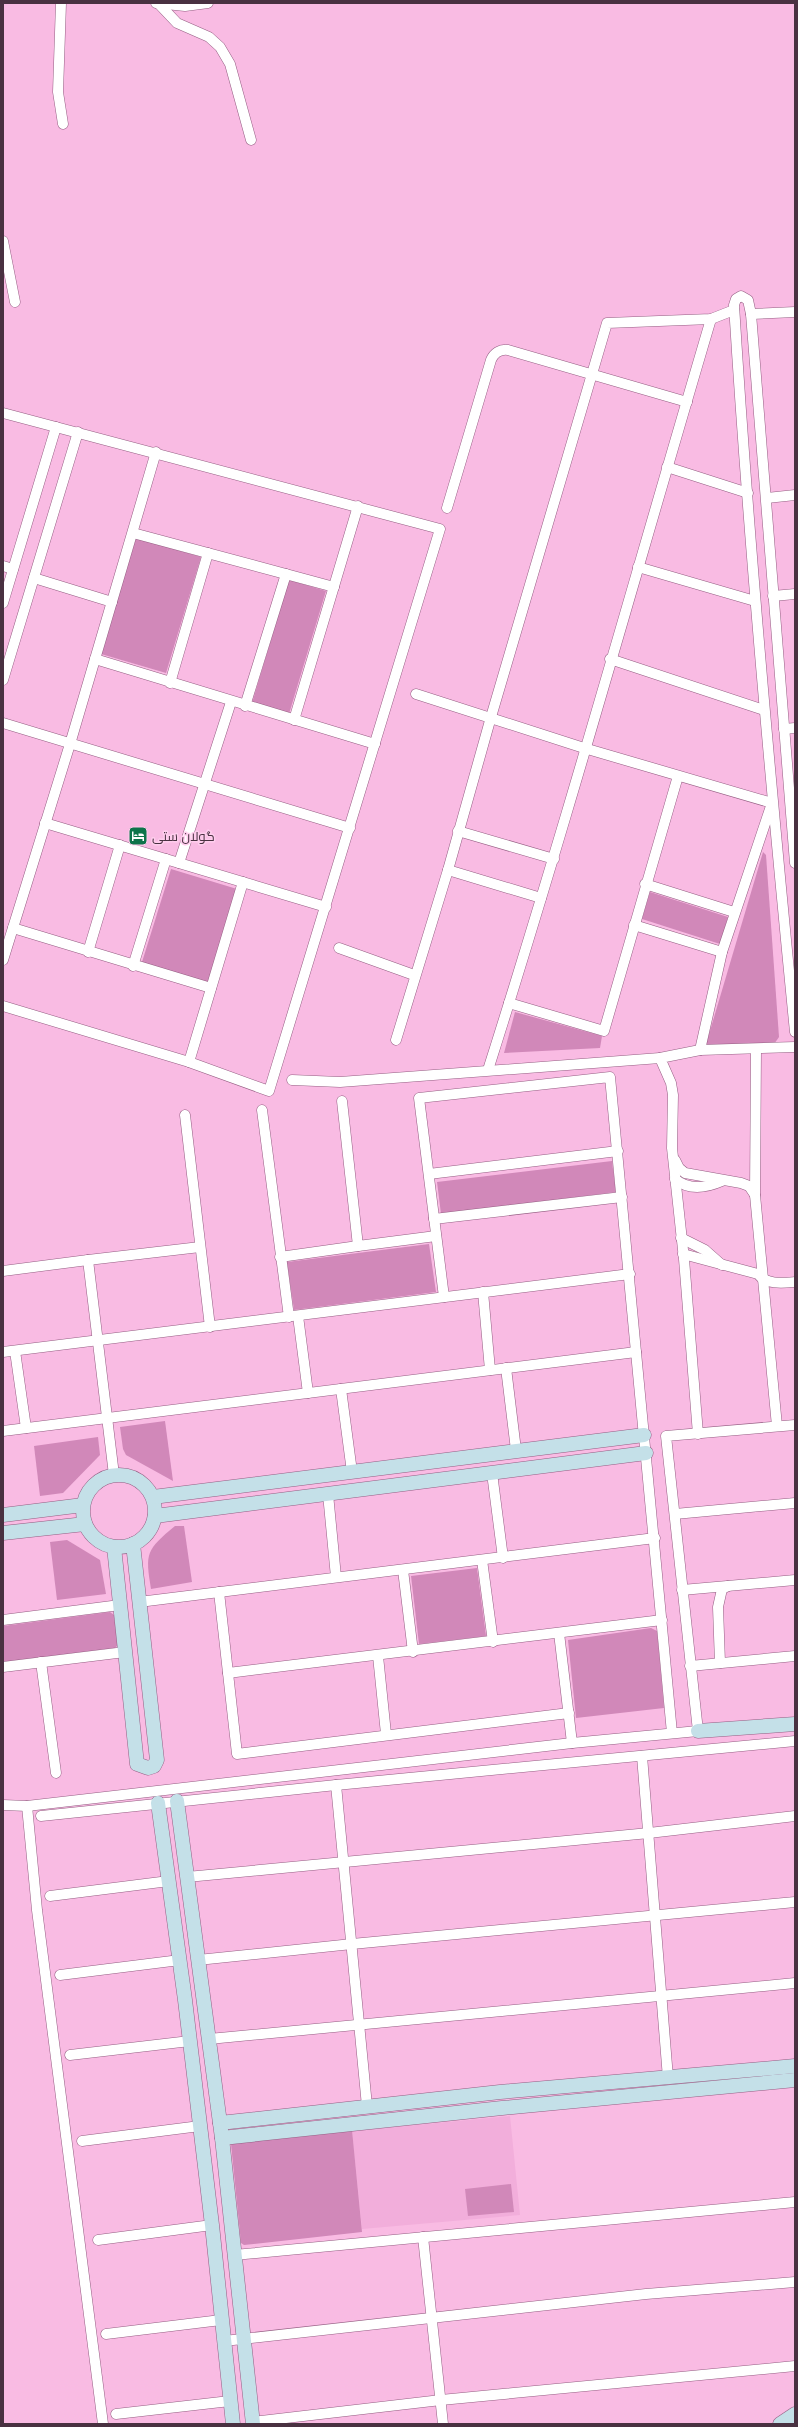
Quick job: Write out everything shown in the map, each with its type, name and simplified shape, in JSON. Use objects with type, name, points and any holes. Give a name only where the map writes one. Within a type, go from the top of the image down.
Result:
[{"type":"street","points":[[61,3],[58,92],[63,124]]},
{"type":"street","points":[[156,3],[185,6],[208,3]]},
{"type":"street","points":[[156,3],[177,23],[209,37],[220,46],[230,64],[252,140]]},
{"type":"street","points":[[3,240],[16,302]]},
{"type":"street","points":[[795,863],[773,596],[767,498],[751,314],[749,302],[744,297],[736,299],[734,310],[764,710],[795,1032]]},
{"type":"street","points":[[396,1040],[414,975],[448,870],[491,717],[607,323],[711,319],[734,310]]},
{"type":"street","points":[[751,314],[795,312]]},
{"type":"street","points":[[488,1070],[554,859],[584,748],[711,319]]},
{"type":"street","points":[[447,508],[495,354],[501,350],[508,350],[687,402]]},
{"type":"street","points":[[3,413],[156,452],[440,529],[269,1092],[189,1062],[3,1006]]},
{"type":"street","points":[[3,603],[8,568],[56,427]]},
{"type":"street","points":[[3,680],[78,432]]},
{"type":"street","points":[[3,960],[70,744],[156,452]]},
{"type":"street","points":[[667,467],[748,493]]},
{"type":"street","points":[[767,498],[795,496]]},
{"type":"street","points":[[294,720],[358,506]]},
{"type":"street","points":[[133,533],[334,587]]},
{"type":"street","points":[[170,683],[208,553]]},
{"type":"street","points":[[638,567],[755,601]]},
{"type":"street","points":[[245,706],[286,574]]},
{"type":"street","points":[[34,578],[112,602]]},
{"type":"street","points":[[773,596],[795,594]]},
{"type":"street","points":[[759,647],[777,646]]},
{"type":"street","points":[[95,659],[231,702],[375,744]]},
{"type":"street","points":[[610,659],[764,710]]},
{"type":"street","points":[[416,694],[584,748],[772,803]]},
{"type":"street","points":[[179,863],[231,702]]},
{"type":"street","points":[[3,723],[350,828]]},
{"type":"street","points":[[784,729],[795,728]]},
{"type":"street","points":[[509,1003],[604,1031],[645,884],[678,776]]},
{"type":"street","points":[[700,1050],[722,952],[734,912],[772,803]]},
{"type":"street","points":[[45,823],[326,907]]},
{"type":"street","points":[[458,831],[554,859]]},
{"type":"street","points":[[88,952],[120,845]]},
{"type":"street","points":[[134,966],[166,859]]},
{"type":"street","points":[[448,870],[541,898]]},
{"type":"street","points":[[189,1062],[243,882]]},
{"type":"street","points":[[645,884],[734,912]]},
{"type":"street","points":[[634,925],[722,952]]},
{"type":"street","points":[[14,928],[88,952],[211,988]]},
{"type":"street","points":[[338,948],[414,975]]},
{"type":"street","points":[[292,1080],[340,1082],[660,1058],[700,1050],[795,1048]]},
{"type":"street","points":[[756,1049],[755,1195],[762,1279],[778,1426]]},
{"type":"street","points":[[660,1058],[671,1083],[674,1109],[671,1122],[673,1155],[698,1434]]},
{"type":"street","points":[[444,1297],[419,1098],[610,1076],[655,1538],[672,1733]]},
{"type":"street","points":[[342,1101],[358,1246]]},
{"type":"street","points":[[262,1110],[280,1257],[308,1393]]},
{"type":"street","points":[[185,1115],[210,1327]]},
{"type":"street","points":[[428,1174],[618,1151]]},
{"type":"street","points":[[673,1155],[679,1168],[686,1173],[722,1181],[741,1183],[749,1186],[755,1195]]},
{"type":"street","points":[[675,1179],[682,1185],[698,1187],[722,1181]]},
{"type":"street","points":[[434,1219],[622,1197]]},
{"type":"street","points":[[280,1257],[436,1236]]},
{"type":"street","points":[[681,1238],[705,1250],[724,1266]]},
{"type":"street","points":[[3,1271],[200,1247]]},
{"type":"street","points":[[683,1254],[758,1274],[762,1279],[778,1283],[795,1282]]},
{"type":"street","points":[[88,1260],[114,1475]]},
{"type":"street","points":[[3,1352],[630,1274]]},
{"type":"street","points":[[483,1292],[490,1370]]},
{"type":"street","points":[[15,1351],[26,1428]]},
{"type":"street","points":[[3,1431],[636,1352]]},
{"type":"street","points":[[506,1368],[516,1450]]},
{"type":"street","points":[[341,1389],[352,1472]]},
{"type":"street","points":[[698,1731],[666,1436],[795,1425]]},
{"type":"street","points":[[153,1497],[644,1435]]},
{"type":"street","points":[[154,1516],[646,1453]]},
{"type":"street","points":[[492,1473],[503,1558]]},
{"type":"street","points":[[123,1475],[136,1479],[148,1489],[153,1497],[154,1516],[149,1529],[143,1537],[133,1544],[114,1547],[93,1536],[85,1524],[83,1506],[90,1488],[105,1477],[123,1475]]},
{"type":"street","points":[[328,1494],[336,1577]]},
{"type":"street","points":[[675,1514],[795,1503]]},
{"type":"street","points":[[3,1515],[83,1506]]},
{"type":"street","points":[[3,1533],[85,1524]]},
{"type":"street","points":[[139,1602],[655,1538]]},
{"type":"street","points":[[114,1547],[137,1764],[144,1768],[151,1767],[157,1760],[133,1544]]},
{"type":"street","points":[[482,1560],[493,1642]]},
{"type":"street","points":[[403,1570],[413,1652]]},
{"type":"street","points":[[682,1590],[795,1580]]},
{"type":"street","points":[[720,1663],[718,1607],[722,1589],[728,1586]]},
{"type":"street","points":[[219,1592],[236,1754],[386,1734],[569,1713]]},
{"type":"street","points":[[3,1620],[120,1605]]},
{"type":"street","points":[[228,1673],[413,1652],[662,1620]]},
{"type":"street","points":[[559,1633],[572,1743]]},
{"type":"street","points":[[3,1667],[125,1652]]},
{"type":"street","points":[[378,1656],[386,1734]]},
{"type":"street","points":[[690,1666],[795,1656]]},
{"type":"street","points":[[41,1662],[56,1773]]},
{"type":"street","points":[[3,1805],[27,1806],[572,1743],[672,1733],[795,1724]]},
{"type":"street","points":[[41,1816],[336,1785],[795,1741]]},
{"type":"street","points":[[642,1756],[668,2078]]},
{"type":"street","points":[[336,1785],[366,2106]]},
{"type":"street","points":[[177,1801],[222,2138],[252,2423],[441,2400],[795,2366]]},
{"type":"street","points":[[158,1804],[190,2041],[212,2225],[233,2424]]},
{"type":"street","points":[[27,1806],[37,1910],[103,2424]]},
{"type":"street","points":[[187,1877],[649,1833],[795,1816]]},
{"type":"street","points":[[50,1896],[169,1881]]},
{"type":"street","points":[[198,1960],[795,1902]]},
{"type":"street","points":[[60,1975],[180,1960]]},
{"type":"street","points":[[209,2039],[795,1983]]},
{"type":"street","points":[[185,2000],[203,1997]]},
{"type":"street","points":[[70,2055],[190,2041]]},
{"type":"street","points":[[220,2123],[500,2092],[795,2066]]},
{"type":"street","points":[[222,2138],[502,2108],[795,2080]]},
{"type":"street","points":[[500,2092],[502,2108]]},
{"type":"street","points":[[82,2141],[200,2126]]},
{"type":"street","points":[[234,2255],[795,2202]]},
{"type":"street","points":[[98,2240],[212,2225]]},
{"type":"street","points":[[423,2237],[443,2424]]},
{"type":"street","points":[[224,2341],[646,2294],[795,2282]]},
{"type":"street","points":[[106,2334],[221,2320]]},
{"type":"street","points":[[116,2414],[230,2402]]},
{"type":"street","points":[[780,2424],[795,2414]]},
{"type":"shaded area","points":[[136,538],[201,557],[166,673],[101,654]]},
{"type":"shaded area","points":[[289,580],[326,591],[289,714],[252,703]]},
{"type":"shaded area","points":[[763,852],[766,855],[779,1037],[772,1047],[704,1051]]},
{"type":"shaded area","points":[[171,869],[237,889],[208,983],[142,962]]},
{"type":"shaded area","points":[[650,892],[728,917],[720,944],[642,919]]},
{"type":"shaded area","points":[[515,1012],[602,1036],[600,1048],[504,1053]]},
{"type":"shaded area","points":[[612,1161],[616,1192],[441,1214],[437,1182]]},
{"type":"shaded area","points":[[429,1244],[436,1292],[294,1310],[287,1262]]},
{"type":"shaded area","points":[[165,1421],[173,1481],[126,1455],[123,1449],[120,1427]]},
{"type":"shaded area","points":[[98,1437],[100,1455],[63,1493],[40,1496],[34,1446]]},
{"type":"shaded area","points":[[175,1526],[184,1526],[192,1582],[151,1589],[148,1567],[150,1553],[158,1541]]},
{"type":"shaded area","points":[[67,1540],[100,1560],[106,1594],[57,1600],[50,1542]]},
{"type":"shaded area","points":[[477,1568],[486,1636],[419,1644],[411,1576]]},
{"type":"shaded area","points":[[110,1612],[114,1615],[118,1645],[115,1648],[3,1662],[3,1626]]},
{"type":"shaded area","points":[[651,1628],[657,1631],[664,1708],[576,1718],[568,1640]]},
{"type":"shaded area","points":[[510,2116],[520,2215],[362,2229],[352,2131]]},
{"type":"shaded area","points":[[352,2130],[362,2232],[244,2245],[241,2243],[231,2144]]},
{"type":"shaded area","points":[[511,2184],[514,2212],[468,2216],[465,2189]]},
{"type":"place","name":"گولان ستی","points":[[138,836]]}]
